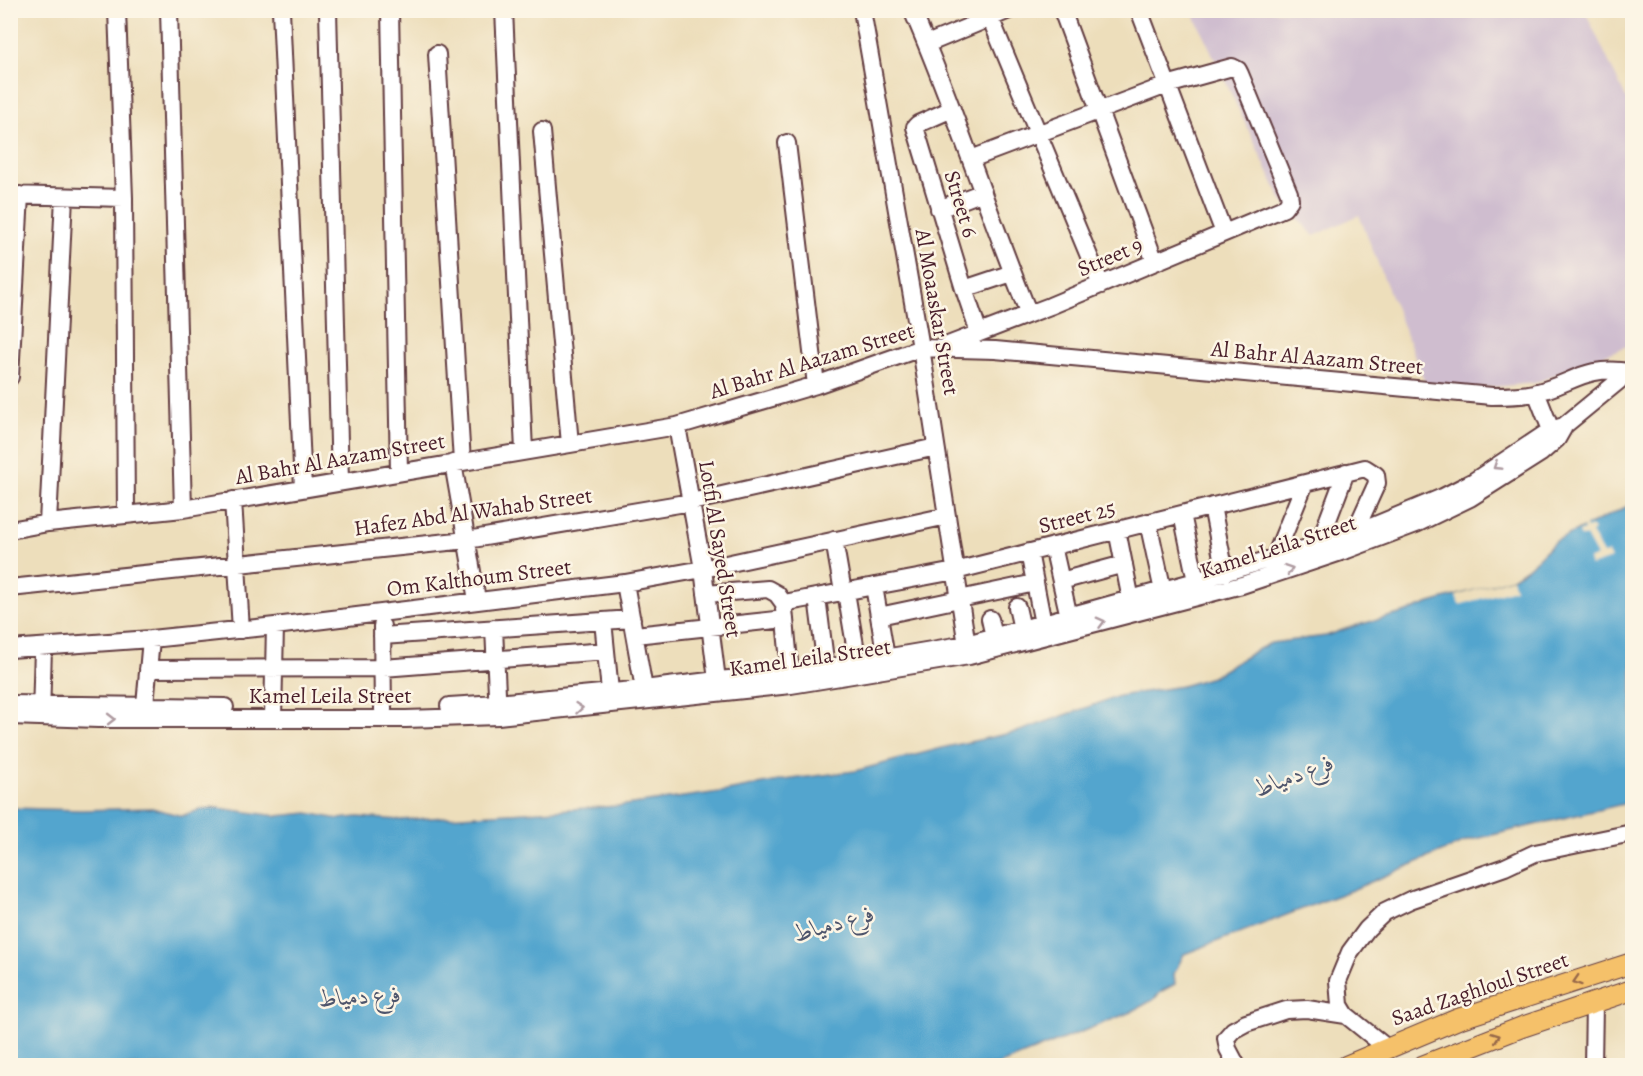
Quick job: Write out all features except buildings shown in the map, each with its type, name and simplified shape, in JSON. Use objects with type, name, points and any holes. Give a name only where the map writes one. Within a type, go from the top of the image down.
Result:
[{"type":"main road","name":"Saad Zaghloul Street","points":[[1346,1065],[1458,1019],[1632,963]]},
{"type":"main road","points":[[1422,1065],[1522,1027],[1632,990]]},
{"type":"street","points":[[117,10],[124,198],[126,515]]},
{"type":"street","points":[[169,10],[183,509]]},
{"type":"street","points":[[281,10],[303,488]]},
{"type":"street","points":[[328,10],[340,482]]},
{"type":"street","points":[[390,10],[399,472]]},
{"type":"street","points":[[504,10],[524,451]]},
{"type":"street","name":"Al Moaaskar Street","points":[[862,10],[921,348],[968,650]]},
{"type":"street","points":[[912,10],[1029,314]]},
{"type":"street","points":[[927,44],[988,14],[1009,10]]},
{"type":"street","points":[[1062,10],[1155,262]]},
{"type":"street","points":[[1139,10],[1224,233]]},
{"type":"street","points":[[988,14],[1101,285]]},
{"type":"street","points":[[437,54],[458,462],[477,600]]},
{"type":"street","name":"Street 9","points":[[943,347],[1101,285],[1284,208],[1290,200],[1289,193],[1238,70],[1223,69],[1167,85]]},
{"type":"street","points":[[971,159],[1167,85]]},
{"type":"street","name":"Street 6","points":[[952,110],[915,127],[979,333]]},
{"type":"street","points":[[542,132],[570,444]]},
{"type":"street","points":[[787,143],[816,385]]},
{"type":"street","points":[[939,208],[983,192]]},
{"type":"street","points":[[10,377],[15,195],[124,198]]},
{"type":"street","points":[[48,523],[64,197]]},
{"type":"street","points":[[964,289],[1012,273]]},
{"type":"street","name":"Al Bahr Al Aazam Street","points":[[10,530],[48,523],[183,509],[676,426],[816,385],[921,348],[943,347],[1018,352],[1471,395],[1511,396],[1536,392],[1586,373],[1631,371]]},
{"type":"street","name":"Kamel Leila Street","points":[[791,680],[826,668],[886,658],[968,650],[994,637],[1274,559],[1413,518],[1470,498],[1540,453],[1558,431],[1631,371]]},
{"type":"street","points":[[1536,392],[1558,431]]},
{"type":"street","name":"Lotfi Al Sayed Street","points":[[676,426],[703,569],[718,686]]},
{"type":"street","name":"Hafez Abd Al Wahab Street","points":[[10,588],[467,540],[691,502],[936,447]]},
{"type":"street","name":"Street 25","points":[[382,636],[603,621],[633,627],[710,626],[785,612],[817,597],[956,571],[1365,468],[1373,471],[1377,479],[1347,550]]},
{"type":"street","points":[[1317,546],[1346,472]]},
{"type":"street","points":[[1274,559],[1305,483]]},
{"type":"street","points":[[233,500],[241,630]]},
{"type":"street","points":[[1212,506],[1225,573]]},
{"type":"street","points":[[1182,514],[1196,581]]},
{"type":"street","name":"Om Kalthoum Street","points":[[10,650],[241,630],[625,583],[703,569],[947,516]]},
{"type":"street","name":"Kamel Leila Street","points":[[10,716],[42,710],[145,705],[406,719],[791,680],[968,650],[1242,585],[1347,550],[1413,518]]},
{"type":"street","points":[[1148,522],[1163,591]]},
{"type":"street","points":[[1117,530],[1131,600]]},
{"type":"street","points":[[834,540],[858,663]]},
{"type":"street","points":[[1053,546],[1069,617]]},
{"type":"street","points":[[1029,552],[1043,624]]},
{"type":"street","points":[[1061,581],[1124,564]]},
{"type":"street","points":[[625,583],[644,689]]},
{"type":"street","points":[[879,616],[1035,583]]},
{"type":"street","points":[[874,586],[886,658]]},
{"type":"street","points":[[706,594],[768,589],[777,594],[785,612],[791,680]]},
{"type":"street","points":[[817,597],[826,668]]},
{"type":"street","points":[[1017,608],[1022,629]]},
{"type":"street","points":[[382,613],[383,710]]},
{"type":"street","points":[[990,619],[994,637]]},
{"type":"street","points":[[603,621],[611,699]]},
{"type":"street","points":[[273,713],[275,626]]},
{"type":"street","points":[[494,628],[497,710]]},
{"type":"street","points":[[145,705],[151,639]]},
{"type":"street","points":[[42,710],[43,648]]},
{"type":"street","points":[[148,669],[383,668],[606,651]]},
{"type":"street","name":"Kamel Leila Street","points":[[611,699],[644,689],[718,686]]},
{"type":"street","name":"Kamel Leila Street","points":[[10,704],[98,719],[383,710],[497,710]]},
{"type":"street","points":[[1387,1048],[1346,1015],[1340,1005],[1338,981],[1350,952],[1367,929],[1385,912],[1410,900],[1505,867],[1535,853],[1632,833]]},
{"type":"street","points":[[1593,1065],[1594,1003]]},
{"type":"street","points":[[1238,1065],[1228,1049],[1226,1038],[1233,1030],[1246,1023],[1287,1010],[1307,1009],[1346,1015]]},
{"type":"shaded area","points":[[1192,11],[1585,11],[1632,111],[1632,344],[1535,383],[1472,389],[1426,385],[1359,215],[1314,236],[1282,201]]},
{"type":"water","name":"فرع دمياط","points":[[1632,504],[1632,802],[1467,841],[1352,890],[1184,954],[1174,974],[1175,984],[1162,991],[1153,1000],[1131,1012],[998,1065],[11,1066],[11,808],[81,810],[152,808],[182,816],[202,809],[218,808],[277,816],[308,813],[338,819],[358,817],[400,820],[618,806],[855,771],[946,747],[1020,731],[1119,696],[1182,686],[1212,677],[1271,643],[1326,636],[1512,578],[1529,567],[1554,542]]},
{"type":"pier","points":[[1586,525],[1587,529],[1592,527],[1594,531],[1591,533],[1603,554],[1608,553],[1611,559],[1590,566],[1588,560],[1597,556],[1586,536],[1581,537],[1579,532],[1584,530],[1583,527]]},
{"type":"pier","points":[[1512,578],[1515,589],[1459,605],[1456,596]]}]
